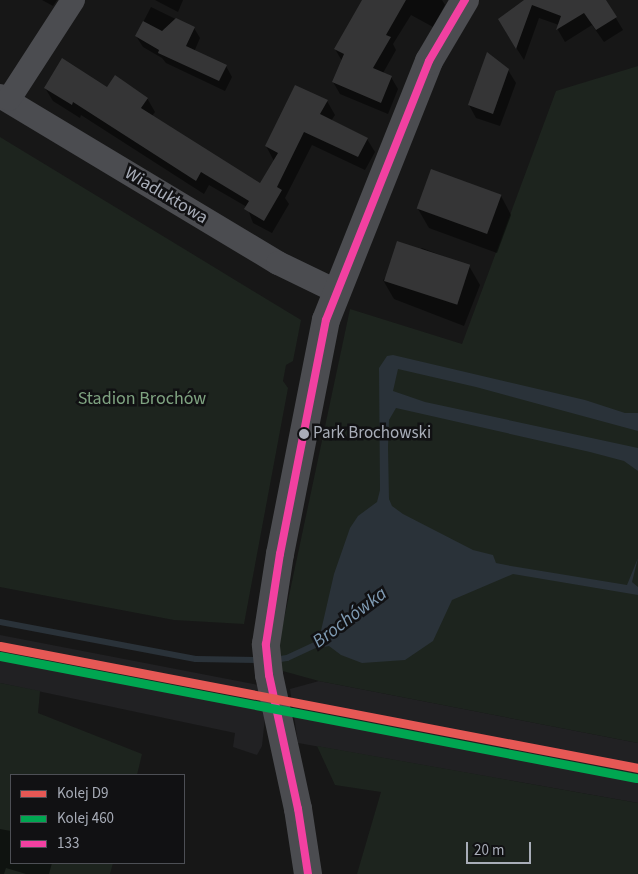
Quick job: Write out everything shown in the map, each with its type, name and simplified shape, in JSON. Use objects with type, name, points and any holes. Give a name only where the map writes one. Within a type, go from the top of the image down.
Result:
[{"type":"street","points":[[4,97],[73,0]]},
{"type":"street","points":[[308,874],[298,809],[270,683],[266,644],[316,363],[336,291],[429,60],[465,0]]},
{"type":"street","name":"Wiaduktowa","points":[[4,97],[278,263],[336,291]]},
{"type":"shaded area","points":[[0,635],[258,685],[265,717],[262,746],[257,755],[233,747],[235,733],[0,683]]},
{"type":"shaded area","points":[[319,681],[638,743],[638,803],[298,743],[290,689]]},
{"type":"green space","name":"Park Brochowski","points":[[638,66],[638,743],[319,681],[279,670],[277,652],[350,309],[462,344],[556,91]]},
{"type":"green space","name":"Stadion Brochów","points":[[0,137],[301,320],[293,361],[286,365],[283,381],[288,388],[244,624],[174,620],[0,587]]},
{"type":"green space","points":[[0,683],[40,691],[38,713],[142,754],[137,774],[10,774],[10,864],[113,864],[110,874],[0,874]]},
{"type":"green space","points":[[317,746],[638,803],[638,874],[357,874],[381,792],[335,785]]},
{"type":"water","points":[[393,355],[585,400],[625,413],[638,413],[638,431],[476,387],[398,369],[393,391],[425,402],[638,448],[638,471],[624,461],[590,452],[396,408],[389,420],[388,447],[389,499],[392,506],[403,514],[473,550],[493,555],[496,563],[511,566],[627,585],[638,558],[632,582],[638,587],[638,595],[513,574],[452,600],[433,641],[405,660],[362,663],[341,655],[329,646],[318,648],[315,644],[320,635],[334,574],[350,528],[358,516],[377,502],[380,490],[379,368],[387,356]]},
{"type":"building","points":[[362,0],[406,0],[386,35],[391,37],[373,68],[392,76],[381,103],[332,82],[344,54],[334,49]]},
{"type":"building","points":[[524,0],[606,0],[617,17],[596,30],[584,13],[556,30],[561,16],[532,5],[516,49],[498,19]]},
{"type":"building","points":[[176,18],[195,27],[186,46],[227,65],[219,81],[158,53],[159,50],[135,36],[143,21],[162,31]]},
{"type":"building","points":[[487,52],[509,69],[493,114],[468,105]]},
{"type":"building","points":[[62,58],[107,87],[115,75],[148,98],[141,108],[260,183],[278,153],[265,146],[295,85],[328,100],[320,114],[368,138],[358,157],[304,132],[277,187],[282,190],[264,221],[244,209],[249,201],[201,172],[196,181],[73,102],[72,105],[44,88]]},
{"type":"building","points":[[431,169],[501,195],[487,234],[417,208]]},
{"type":"building","points":[[397,241],[470,265],[457,305],[384,281]]},
{"type":"waterway","name":"Brochówka","points":[[0,622],[196,659],[260,660]]},
{"type":"waterway","name":"Brochówka","points":[[273,660],[287,658],[322,642]]},
{"type":"rail line","name":"D9","points":[[0,646],[638,768]]},
{"type":"rail line","name":"460","points":[[0,656],[636,778]]},
{"type":"transit line","name":"133","points":[[308,874],[298,809],[269,675],[266,644],[280,554],[326,320],[429,61],[465,0]]},
{"type":"place","name":"Park Brochowski","points":[[304,434]]}]
